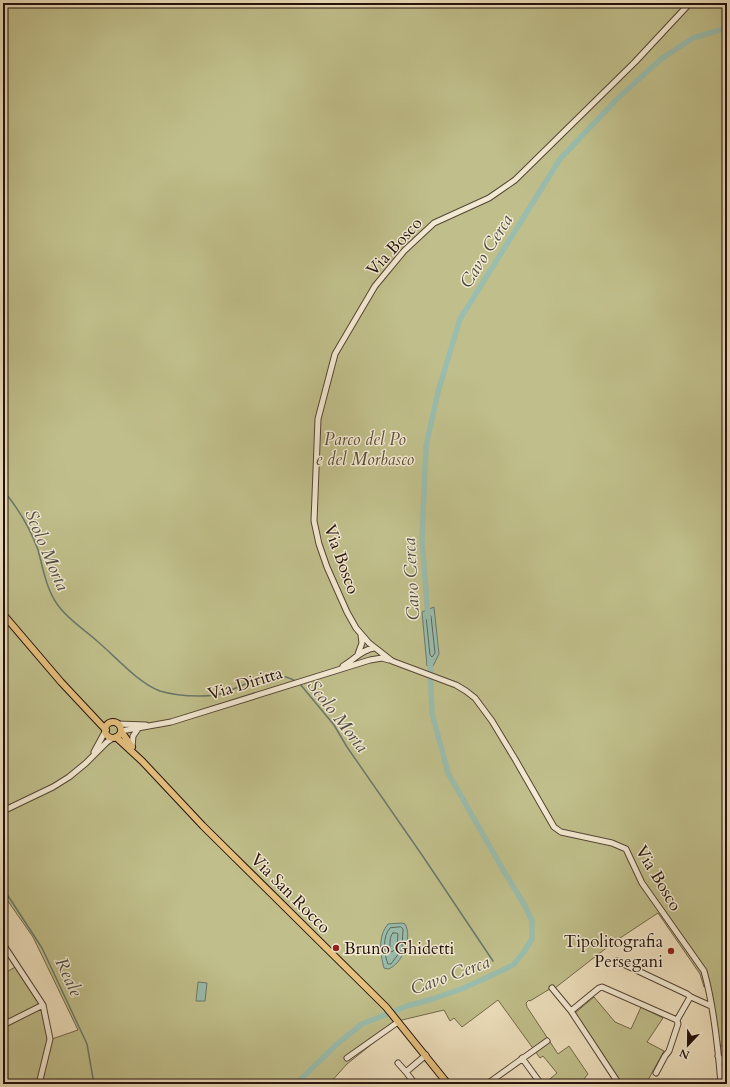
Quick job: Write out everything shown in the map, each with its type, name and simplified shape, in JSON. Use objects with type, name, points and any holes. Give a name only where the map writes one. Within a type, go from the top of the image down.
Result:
[{"type":"main road","points":[[3,614],[61,682],[93,716],[107,727]]},
{"type":"main road","points":[[114,723],[118,724],[121,731],[120,735],[115,738],[107,734],[107,727],[114,723]]},
{"type":"main road","name":"Via San Rocco","points":[[121,731],[132,748]]},
{"type":"main road","name":"Via San Rocco","points":[[115,738],[142,761],[203,826],[386,1007],[426,1055],[447,1084]]},
{"type":"street","name":"Via Bosco","points":[[690,3],[635,62],[515,180],[489,198],[434,223],[404,251],[375,286],[335,354],[318,419],[314,521],[319,544],[327,567],[347,612],[368,643],[392,661],[441,679],[466,691],[475,698],[515,759],[554,827],[561,832],[612,843],[626,849],[642,882],[704,971],[708,985],[721,1084]]},
{"type":"street","points":[[358,655],[362,643],[361,633]]},
{"type":"street","points":[[370,660],[374,648]]},
{"type":"street","name":"Via Diritta","points":[[339,669],[358,655],[374,648]]},
{"type":"street","name":"Via Diritta","points":[[121,731],[161,725],[370,660],[382,658],[392,661]]},
{"type":"street","name":"Via Diritta","points":[[118,724],[161,725]]},
{"type":"street","points":[[92,756],[107,727]]},
{"type":"street","points":[[132,748],[133,736],[138,729]]},
{"type":"street","points":[[3,811],[53,787],[69,777],[86,763],[109,740],[115,738]]},
{"type":"street","name":"Via San Rocco","points":[[132,748],[142,761]]},
{"type":"street","points":[[3,944],[42,1005],[50,1039],[39,1084]]},
{"type":"street","points":[[617,961],[711,1006]]},
{"type":"street","points":[[571,1011],[602,987],[677,1020]]},
{"type":"street","points":[[552,988],[571,1011],[619,1084]]},
{"type":"street","points":[[656,1073],[669,1051],[678,1024],[677,1020],[691,997]]},
{"type":"street","points":[[3,1024],[42,1005]]},
{"type":"street","points":[[348,1058],[398,1021]]},
{"type":"street","points":[[489,1083],[547,1041]]},
{"type":"street","points":[[406,1072],[426,1055]]},
{"type":"street","points":[[718,1056],[727,1065]]},
{"type":"street","points":[[522,1058],[541,1084]]},
{"type":"street","points":[[398,1063],[415,1084]]},
{"type":"street","points":[[720,1073],[727,1069]]},
{"type":"street","points":[[721,1084],[727,1082]]},
{"type":"green space","name":"Parco del Po e del Morbasco","points":[[3,3],[727,3],[727,1054],[722,1052],[723,1049],[720,1045],[710,985],[704,987],[700,974],[658,913],[614,942],[555,988],[548,990],[526,1003],[527,1007],[558,1054],[569,1046],[588,1074],[584,1079],[587,1084],[544,1084],[557,1073],[543,1056],[540,1058],[498,1000],[462,1027],[454,1018],[450,1021],[444,1010],[402,1020],[347,1064],[329,1084],[3,1084],[3,974],[17,966],[43,1005],[49,1040],[78,1030],[33,937],[3,894]]},
{"type":"green space","points":[[594,997],[615,1022],[631,1029],[641,1007],[663,1018],[647,1042],[664,1051],[648,1080],[655,1084],[622,1084],[575,1013]]},
{"type":"water","points":[[434,607],[439,654],[433,666],[427,666],[422,612]]},
{"type":"water","points":[[388,924],[405,924],[408,936],[405,950],[398,962],[388,969],[384,968],[381,951],[381,939],[385,929]]},
{"type":"water","points":[[198,982],[207,983],[205,1001],[196,1001]]},
{"type":"waterway","name":"Cavo Cerca","points":[[428,617],[422,539],[426,446],[438,392],[460,319],[560,159],[617,99],[661,59],[693,38],[727,28]]},
{"type":"waterway","name":"Scolo Morta","points":[[3,490],[19,511],[31,534],[38,550],[47,585],[57,604],[71,619],[143,682],[160,691],[180,695],[199,696],[213,696],[220,694],[268,676],[287,677],[297,682]]},
{"type":"waterway","name":"Cavo Cerca","points":[[296,1084],[336,1045],[362,1024],[407,1006],[464,988],[503,970],[513,965],[524,952],[532,939],[532,921],[525,906],[448,773],[432,713],[430,660]]},
{"type":"waterway","name":"Scolo Morta","points":[[300,684],[334,725],[347,747],[493,961]]},
{"type":"waterway","name":"Reale","points":[[3,888],[42,948],[87,1044],[94,1084]]},
{"type":"place","name":"Bruno Ghidetti","points":[[336,948]]},
{"type":"place","name":"Tipolitografia Persegani","points":[[671,951]]}]
